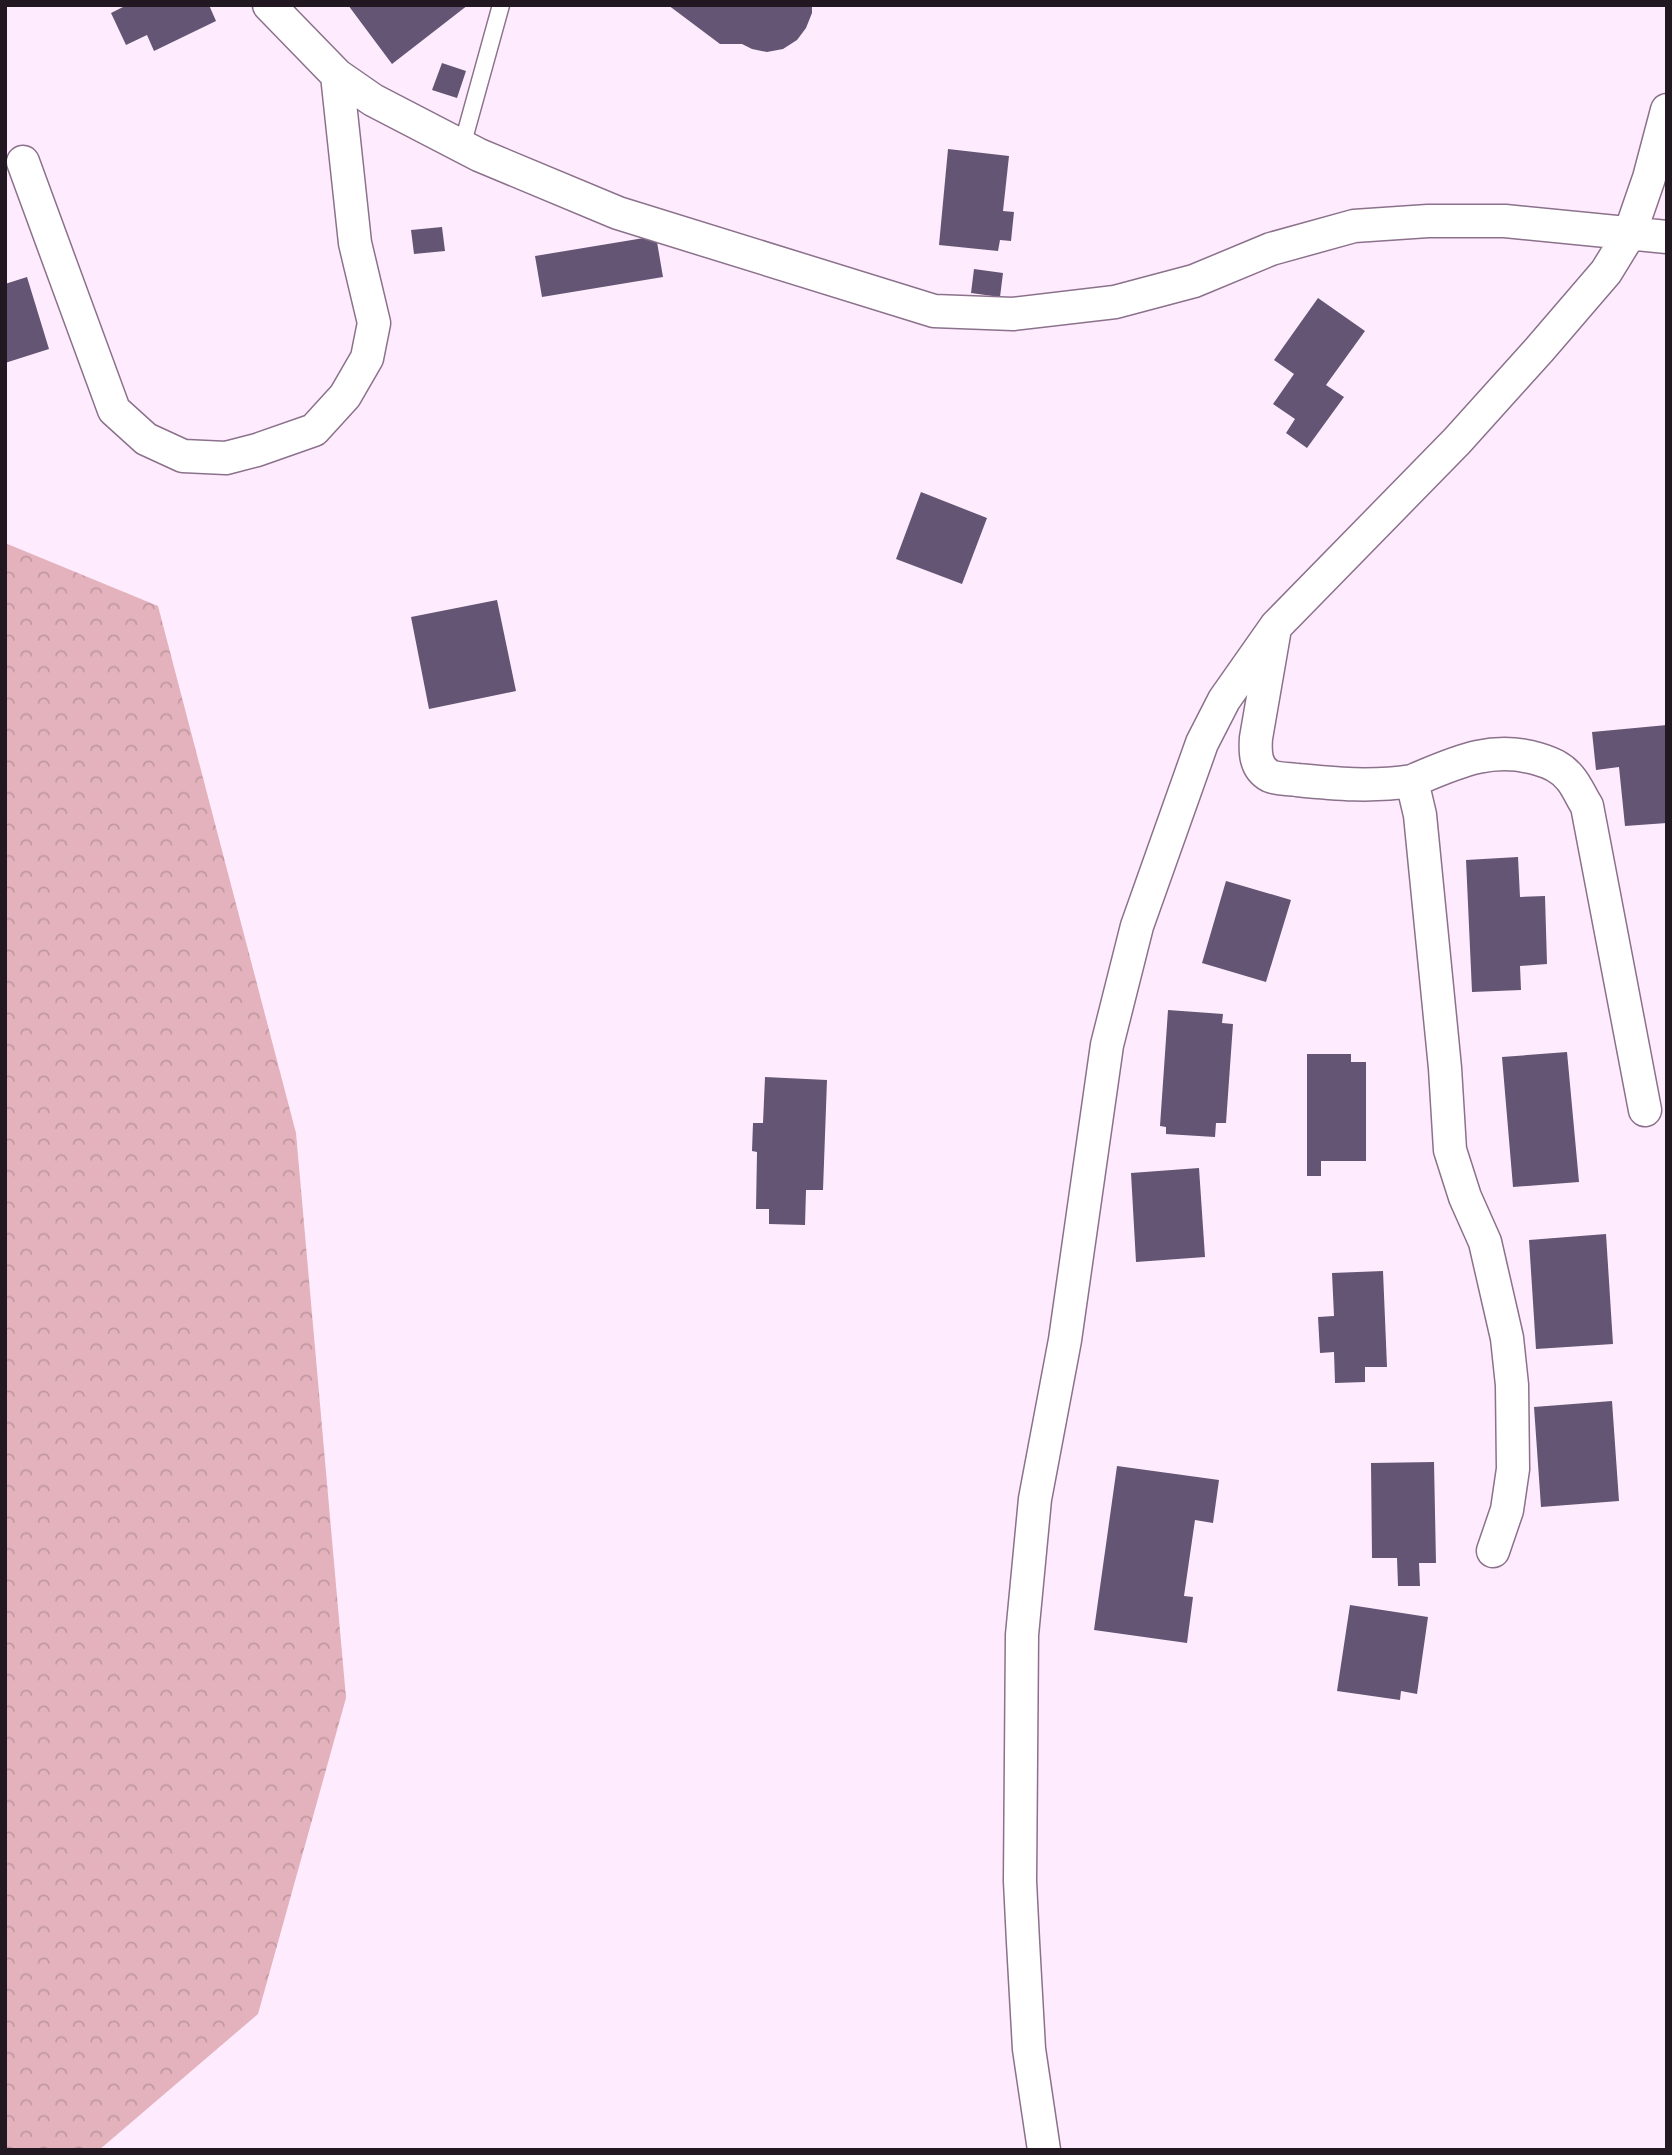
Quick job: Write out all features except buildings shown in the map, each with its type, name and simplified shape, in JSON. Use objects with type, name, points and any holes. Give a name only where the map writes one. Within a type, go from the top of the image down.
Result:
[{"type":"street","points":[[270,5],[337,75],[373,100],[462,146],[618,213],[934,311],[1013,314],[1115,302],[1194,281],[1271,248],[1354,226],[1428,221],[1505,221],[1667,237]]},
{"type":"street","points":[[23,162],[114,410],[146,439],[183,456],[226,458],[257,450],[314,430],[345,396],[368,358],[374,323],[355,243],[337,75]]},
{"type":"street","points":[[1044,2150],[1029,2049],[1020,1881],[1022,1635],[1035,1499],[1065,1340],[1107,1045],[1137,926],[1202,743],[1224,700],[1276,626],[1457,441],[1606,272],[1630,233],[1649,178],[1667,110]]},
{"type":"street","points":[[1276,626],[1255,755],[1260,766],[1270,776],[1347,786],[1384,785],[1412,780],[1482,755],[1504,752],[1525,755],[1555,765],[1570,778],[1587,806],[1645,1110]]},
{"type":"street","points":[[1412,780],[1420,815],[1426,864],[1450,1150],[1465,1197],[1485,1242],[1507,1338],[1513,1407],[1513,1469],[1507,1510],[1493,1551]]},
{"type":"lane","points":[[462,146],[501,5]]},
{"type":"green space","points":[[5,543],[158,606],[296,1133],[346,1698],[258,2014],[99,2150],[5,2150]]}]
